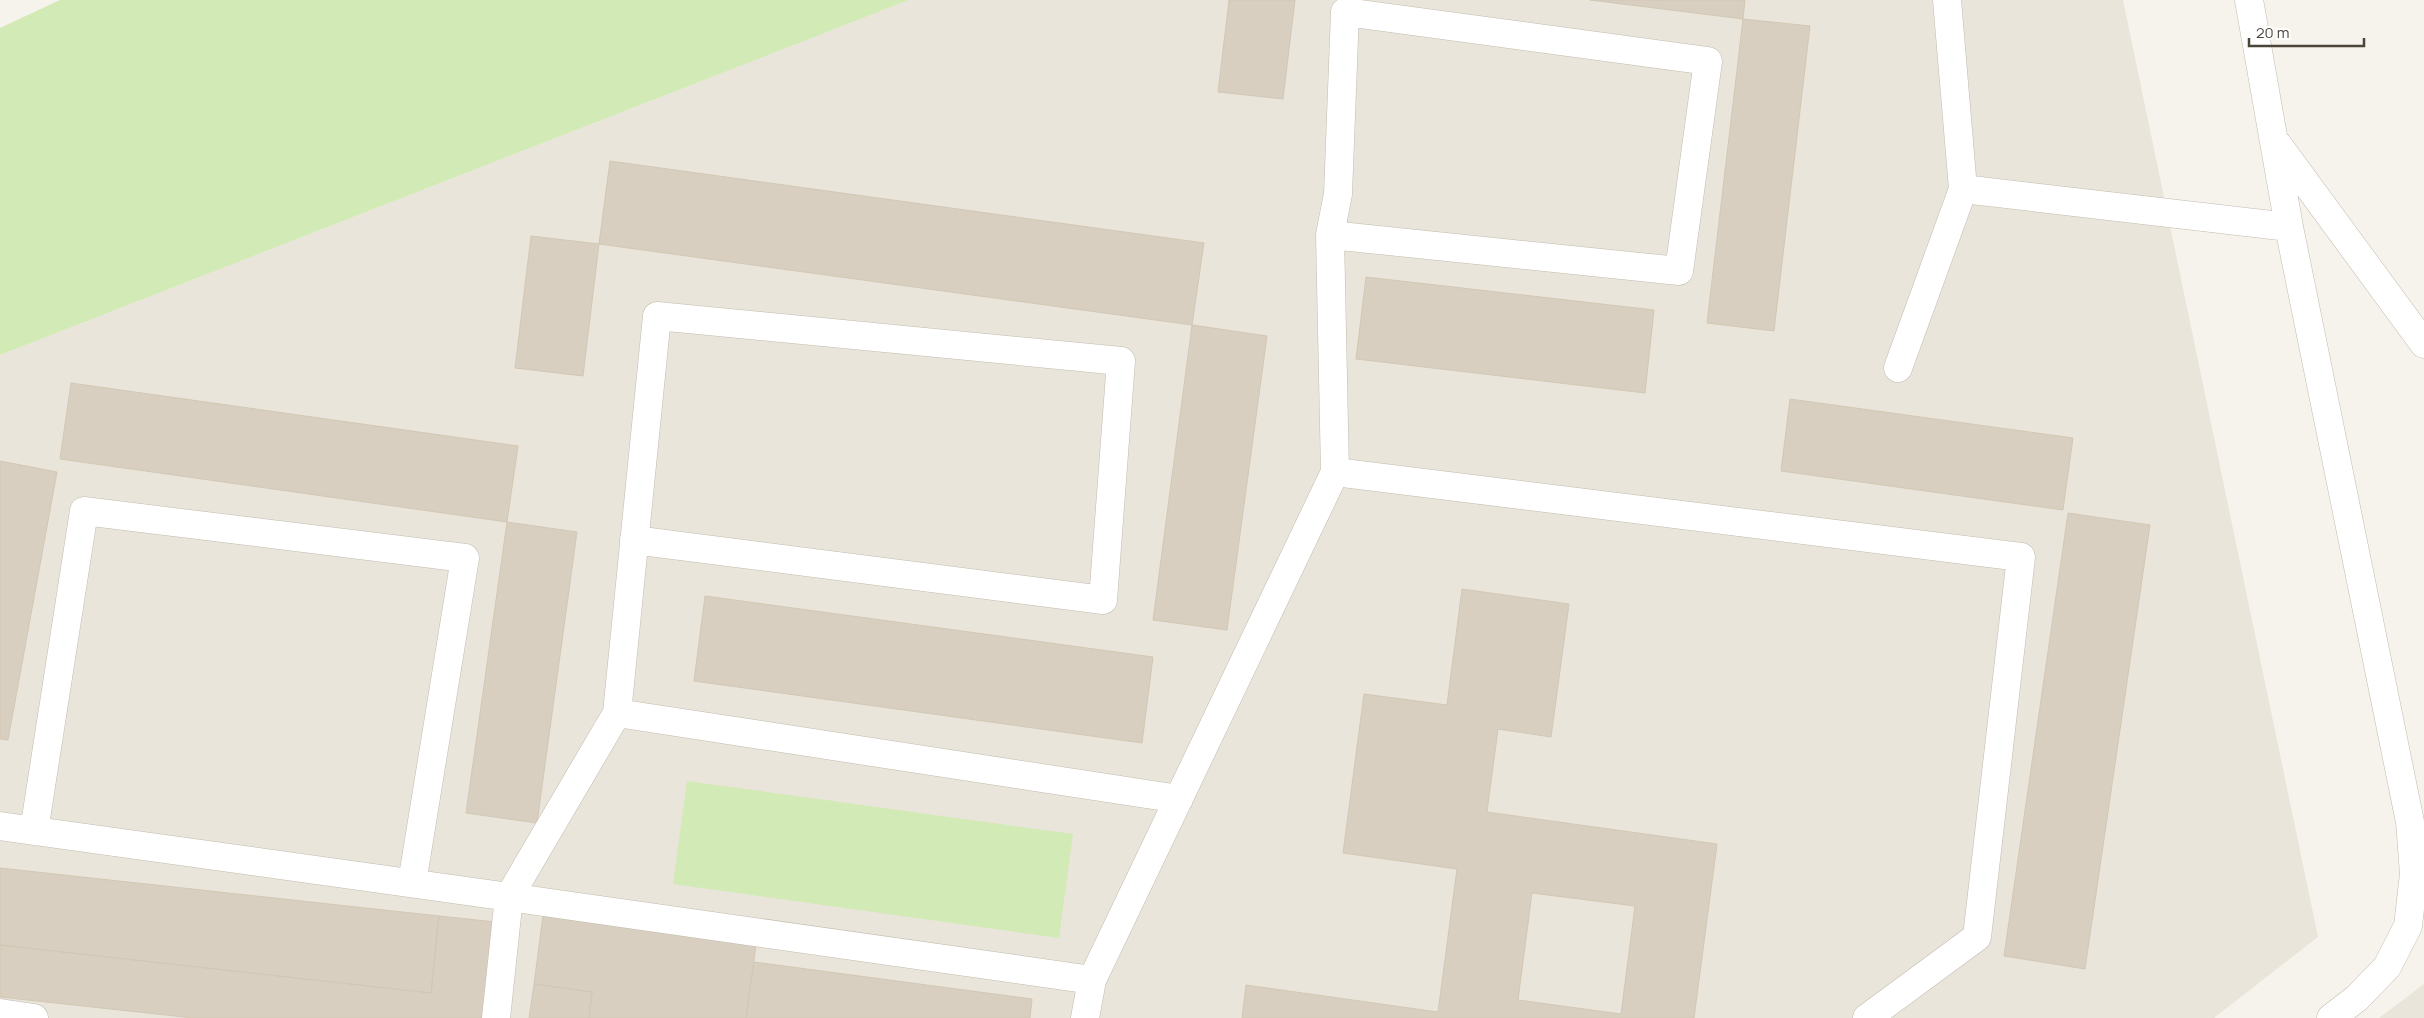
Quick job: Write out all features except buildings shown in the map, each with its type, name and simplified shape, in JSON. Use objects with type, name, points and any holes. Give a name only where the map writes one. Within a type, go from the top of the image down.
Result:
[{"type":"street","points":[[1898,368],[1963,190],[1947,0]]},
{"type":"street","points":[[2249,0],[2289,226],[2410,822],[2416,923],[2387,966],[2357,998],[2331,1018]]},
{"type":"street","points":[[1085,1018],[1092,980],[1335,472],[1330,235],[1338,194],[1345,12],[1708,61],[1679,271],[1330,235]]},
{"type":"street","points":[[2274,140],[2424,344]]},
{"type":"street","points":[[1963,190],[2289,226]]},
{"type":"street","points":[[496,1018],[509,897],[617,713],[656,316],[1121,361],[1103,600],[634,540]]},
{"type":"street","points":[[1335,472],[2022,557],[1977,937],[1867,1018]]},
{"type":"street","points":[[34,831],[84,511],[464,558],[412,883]]},
{"type":"street","points":[[617,713],[1179,799]]},
{"type":"street","points":[[0,826],[1092,980]]},
{"type":"street","points":[[0,1012],[34,1018]]},
{"type":"shaded area","points":[[909,0],[2123,0],[2318,937],[2214,1018],[0,1018],[0,355]]},
{"type":"shaded area","points":[[2424,984],[2424,1018],[2379,1018]]},
{"type":"green space","points":[[60,0],[909,0],[0,355],[0,28]]},
{"type":"green space","points":[[687,781],[1073,834],[1059,938],[673,884]]}]
